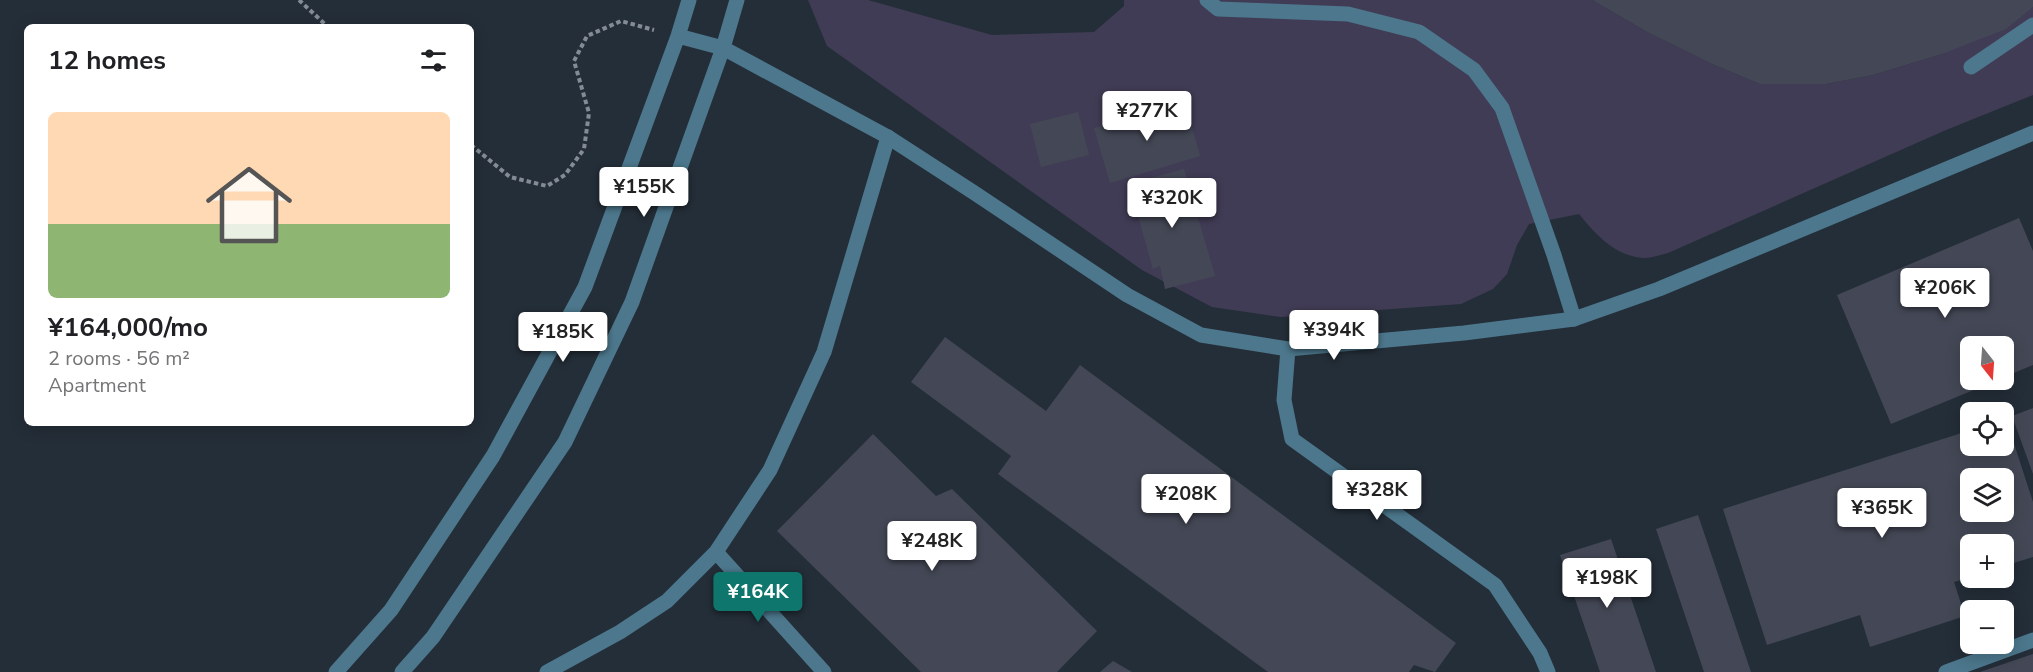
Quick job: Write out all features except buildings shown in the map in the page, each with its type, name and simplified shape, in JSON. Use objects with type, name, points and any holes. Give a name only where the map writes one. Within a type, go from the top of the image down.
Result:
[{"type":"street","points":[[336,672],[391,609],[493,456],[585,287],[678,36],[689,0]]},
{"type":"street","points":[[402,672],[433,637],[565,442],[632,302],[738,0]]},
{"type":"street","points":[[1207,0],[1218,9],[1348,14],[1419,32],[1474,70],[1502,108],[1574,319]]},
{"type":"street","points":[[1971,67],[2033,25]]},
{"type":"street","points":[[678,36],[723,48],[888,137],[1127,295],[1201,334],[1288,349],[1464,333],[1574,319],[1659,289],[2033,133]]},
{"type":"street","points":[[546,672],[620,632],[667,601],[716,552],[770,470],[824,352],[888,137]]},
{"type":"street","points":[[1288,349],[1284,400],[1292,439],[1495,585],[1540,653],[1548,672]]},
{"type":"street","points":[[716,552],[824,672]]},
{"type":"street","points":[[1946,672],[2033,640]]},
{"type":"path","points":[[299,0],[325,24]]},
{"type":"path","points":[[474,147],[510,177],[547,186],[565,175],[584,149],[589,113],[574,61],[587,36],[621,21],[678,36]]},
{"type":"shaded area","points":[[808,0],[868,0],[992,35],[1094,32],[1124,6],[1124,0],[1592,0],[1647,32],[1712,64],[1760,84],[1826,84],[1873,75],[1939,55],[2033,7],[2033,95],[1946,130],[1668,253],[1644,258],[1624,253],[1599,237],[1579,214],[1529,224],[1517,245],[1507,274],[1493,289],[1461,304],[1281,317],[1212,307],[1142,270],[827,46]]}]
